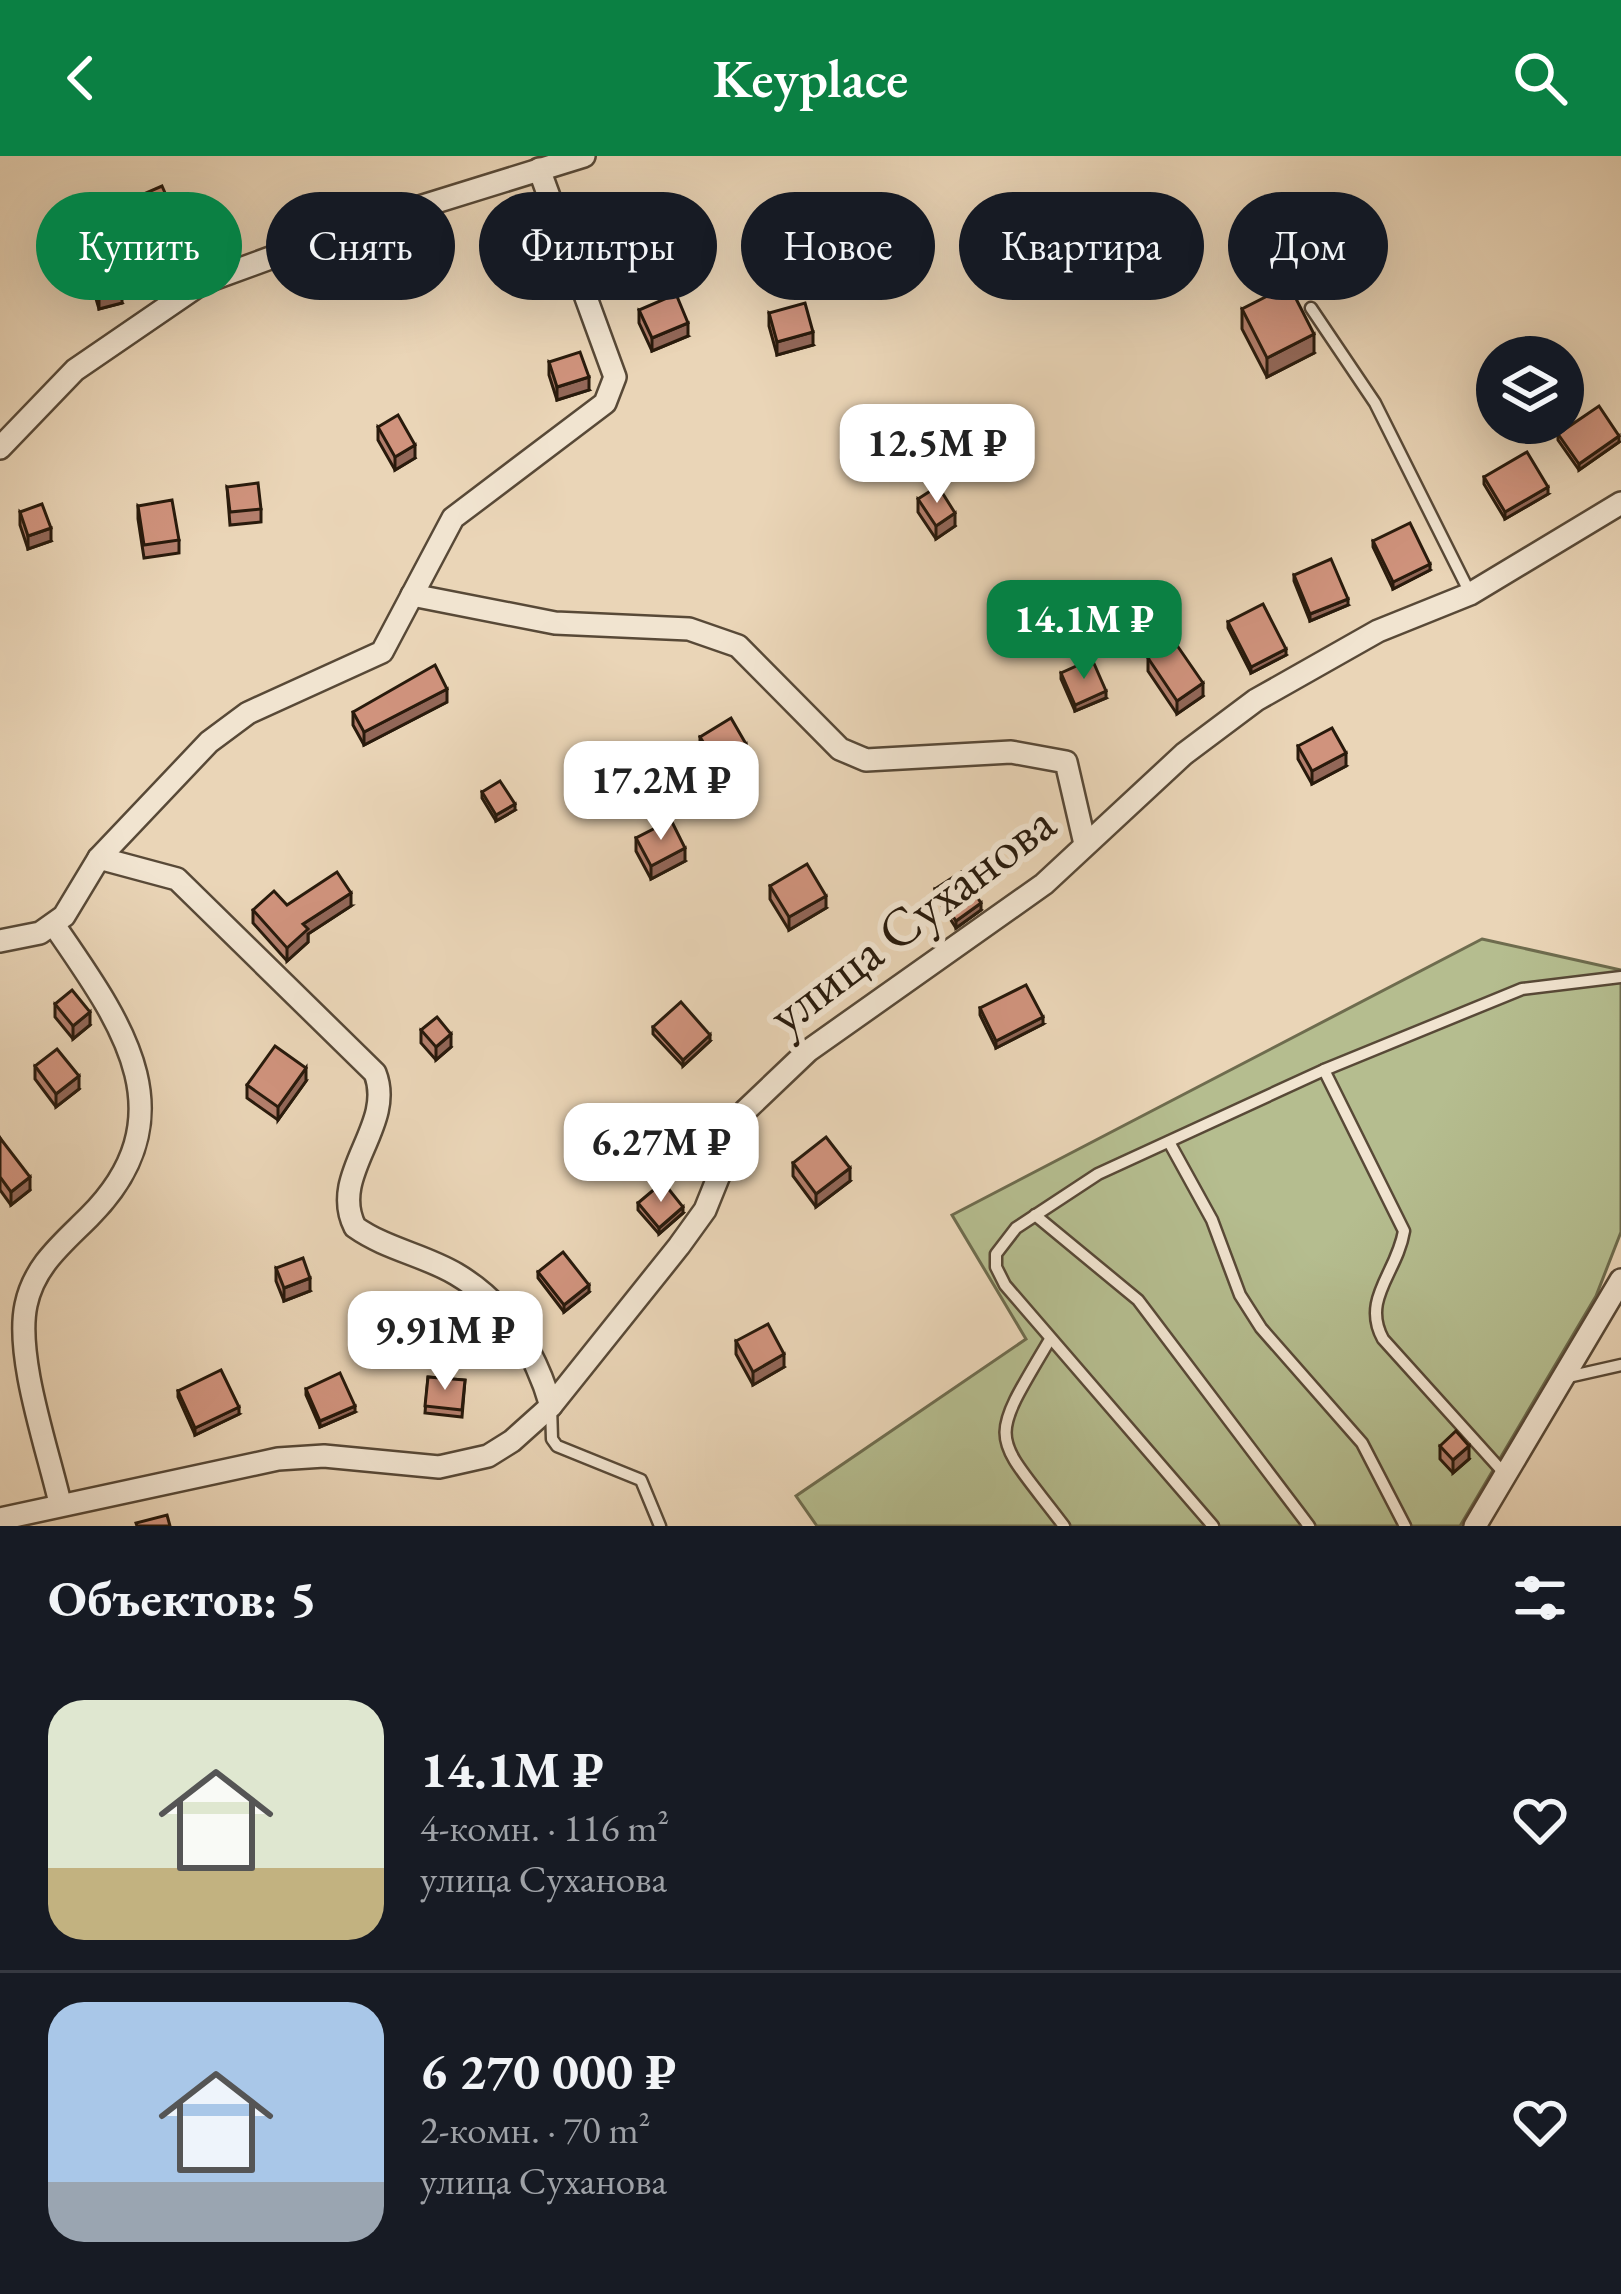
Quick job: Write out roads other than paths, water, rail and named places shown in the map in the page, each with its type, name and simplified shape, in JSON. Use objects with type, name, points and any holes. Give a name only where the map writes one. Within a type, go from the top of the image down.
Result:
[{"type":"street","points":[[0,448],[75,370],[202,283],[584,156]]},
{"type":"street","points":[[0,941],[54,925],[99,858],[209,742],[248,713],[382,652],[453,518],[604,403],[615,377],[539,169]]},
{"type":"street","name":"улица Суханова","points":[[0,1519],[302,1456],[411,1467],[463,1464],[512,1441],[551,1406],[705,1210],[746,1112],[765,1087],[808,1051],[1044,884],[1184,754],[1256,700],[1378,631],[1470,594],[1621,503]]},
{"type":"street","points":[[412,596],[555,622],[689,629],[738,646],[840,749],[866,760],[1011,752],[1066,763],[1085,844]]},
{"type":"street","points":[[99,858],[177,879],[374,1073],[380,1102],[346,1195],[356,1227],[455,1274],[489,1299],[539,1363],[551,1406]]},
{"type":"street","points":[[54,925],[123,1031],[142,1104],[129,1163],[111,1192],[46,1260],[26,1304],[27,1352],[60,1503]]},
{"type":"street","points":[[1475,1526],[1621,1280]]},
{"type":"lane","points":[[1312,308],[1375,403],[1470,594]]},
{"type":"lane","points":[[1213,1526],[1049,1341],[996,1268],[1003,1241],[1098,1174],[1324,1070],[1522,989],[1621,977]]},
{"type":"lane","points":[[1324,1070],[1405,1231],[1400,1256],[1372,1306],[1373,1321],[1383,1340],[1503,1472]]},
{"type":"lane","points":[[1169,1142],[1204,1201],[1240,1295],[1261,1328],[1361,1443],[1405,1526]]},
{"type":"lane","points":[[1035,1215],[1138,1300],[1309,1526]]},
{"type":"lane","points":[[1049,1341],[1005,1414],[1000,1438],[1011,1463],[1064,1526]]},
{"type":"lane","points":[[1559,1379],[1621,1365]]},
{"type":"lane","points":[[551,1406],[552,1439],[557,1446],[641,1480],[660,1526]]}]
